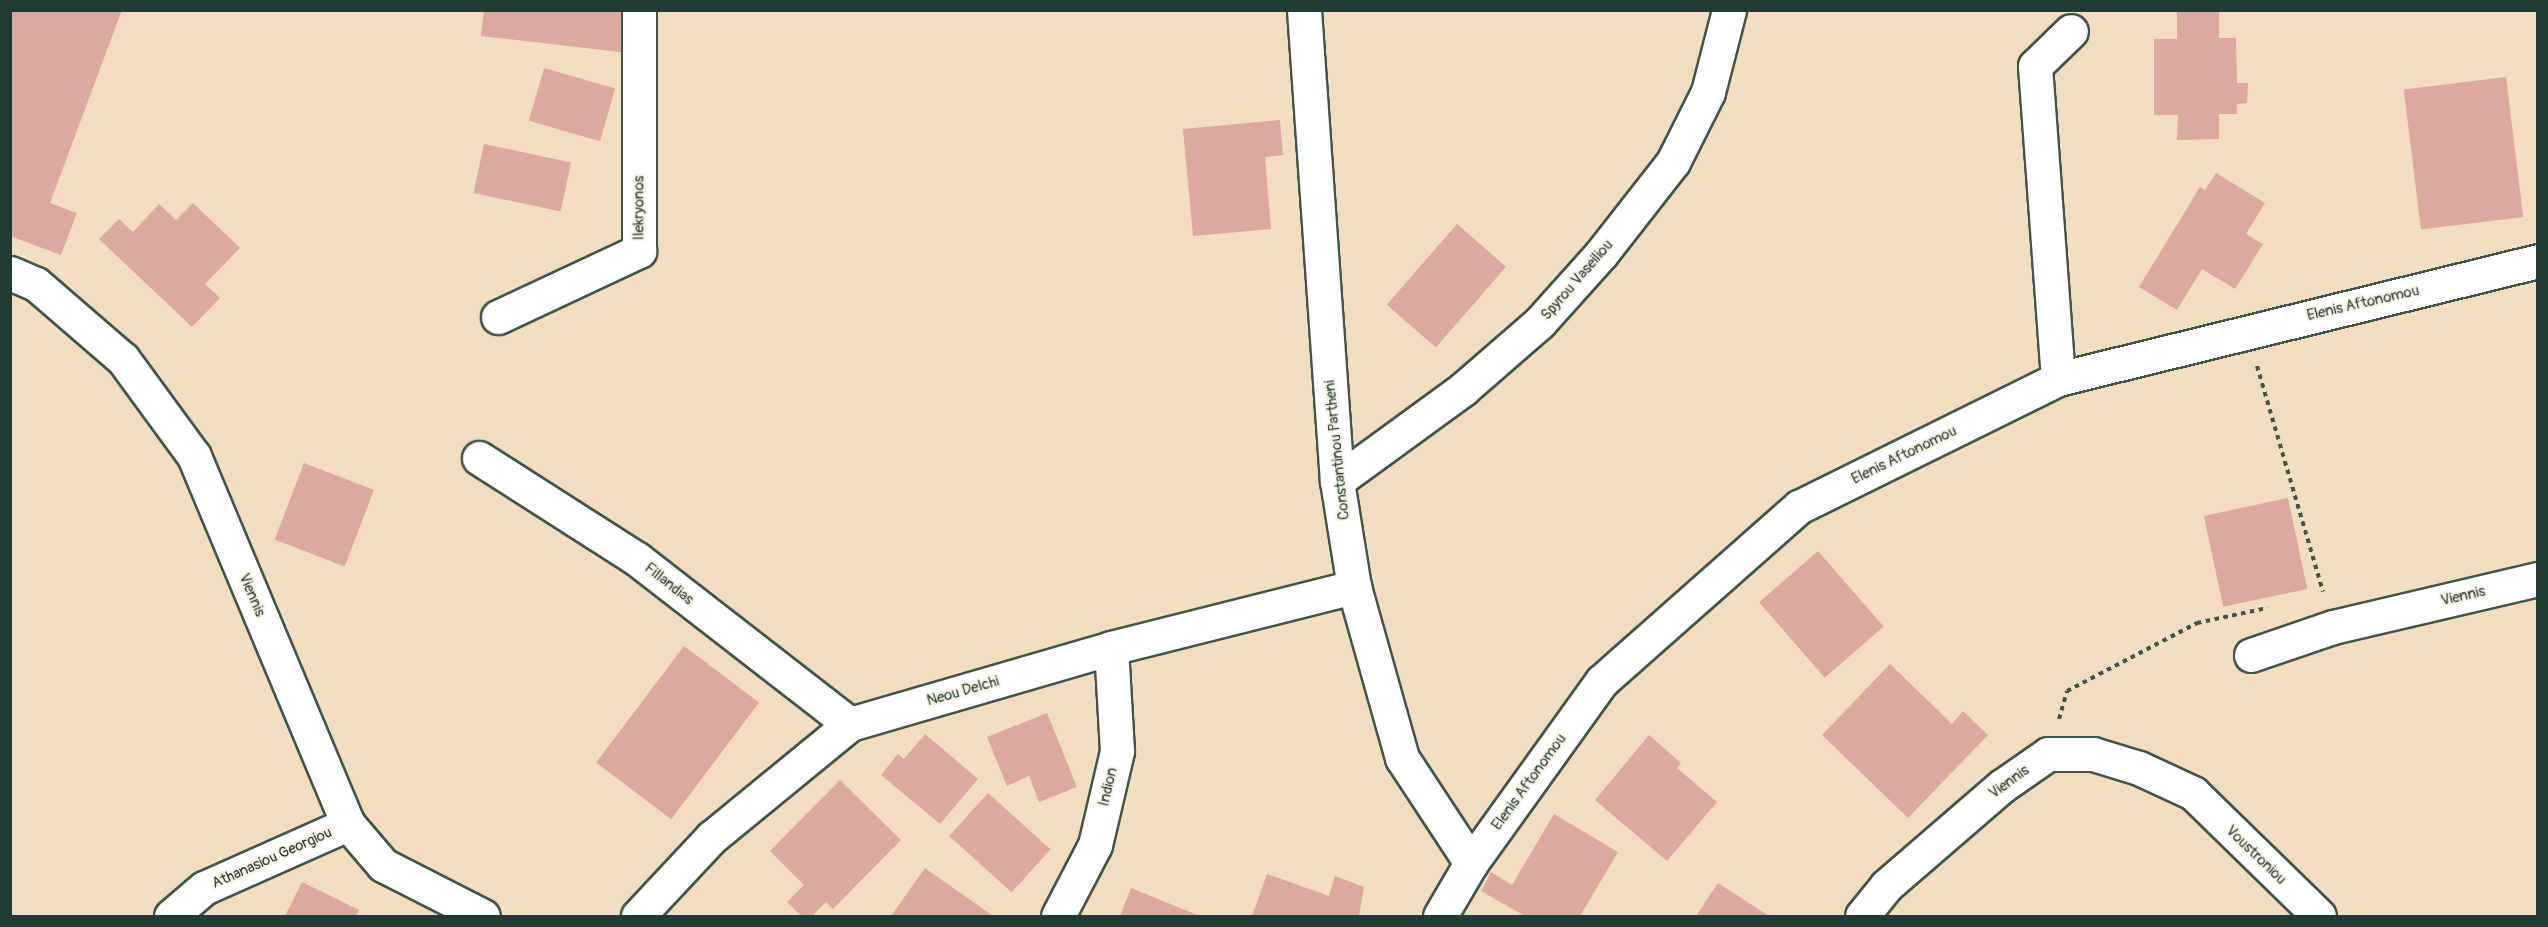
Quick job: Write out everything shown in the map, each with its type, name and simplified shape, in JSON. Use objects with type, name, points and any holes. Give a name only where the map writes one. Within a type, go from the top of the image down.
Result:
[{"type":"street","name":"Ilekryonos","points":[[498,317],[639,251],[639,10]]},
{"type":"street","name":"Constantinou Partheni","points":[[1304,10],[1336,481],[1354,587],[1402,758],[1470,863]]},
{"type":"street","name":"Spyrou Vaseiliou","points":[[1336,481],[1463,389],[1540,322],[1601,254],[1673,162],[1708,92],[1729,10]]},
{"type":"street","points":[[2058,379],[2035,66],[2071,31]]},
{"type":"street","name":"Elenis Aftonomou","points":[[1440,916],[1470,863],[1602,681],[1799,507],[2058,379],[2538,261]]},
{"type":"street","name":"Viennis","points":[[10,273],[36,284],[123,359],[194,456],[348,824],[383,865],[483,916]]},
{"type":"street","name":"Fillandias","points":[[479,458],[637,559],[850,724]]},
{"type":"street","name":"Viennis","points":[[2251,655],[2333,627],[2538,579]]},
{"type":"street","name":"Neou Delchi","points":[[638,916],[712,837],[850,724],[1111,648],[1354,587]]},
{"type":"street","name":"Indion","points":[[1058,916],[1095,845],[1117,751],[1111,648]]},
{"type":"street","name":"Viennis","points":[[1862,916],[1895,878],[2002,786],[2048,754]]},
{"type":"street","name":"Voustroniou","points":[[2048,754],[2093,754],[2139,768],[2193,793],[2319,916]]},
{"type":"street","name":"Athanasiou Georgiou","points":[[171,916],[204,888],[348,824]]},
{"type":"path","points":[[2247,331],[2324,596],[2312,598]]},
{"type":"path","points":[[2048,754],[2067,691],[2197,623],[2278,606]]},
{"type":"building","points":[[10,10],[122,10],[50,203],[77,213],[61,255],[10,236]]},
{"type":"building","points":[[484,10],[633,10],[628,53],[481,36]]},
{"type":"building","points":[[2177,10],[2219,10],[2219,38],[2236,38],[2237,83],[2248,83],[2247,103],[2237,104],[2237,114],[2219,114],[2219,139],[2177,140],[2178,115],[2154,115],[2154,39],[2177,39]]},
{"type":"building","points":[[544,68],[615,88],[600,141],[529,121]]},
{"type":"building","points":[[2506,77],[2523,217],[2421,230],[2404,90]]},
{"type":"building","points":[[1280,120],[1283,155],[1265,157],[1271,229],[1193,236],[1183,129]]},
{"type":"building","points":[[484,144],[571,163],[561,211],[474,193]]},
{"type":"building","points":[[2216,173],[2265,203],[2246,234],[2263,244],[2235,289],[2202,269],[2177,310],[2139,287],[2200,187],[2205,190]]},
{"type":"building","points":[[193,203],[240,248],[205,284],[220,298],[192,327],[99,239],[119,219],[133,232],[159,204],[176,220]]},
{"type":"building","points":[[1457,224],[1506,267],[1436,347],[1387,305]]},
{"type":"building","points":[[304,463],[374,490],[345,566],[275,540]]},
{"type":"building","points":[[2288,498],[2307,589],[2223,607],[2204,516]]},
{"type":"building","points":[[1818,551],[1884,626],[1825,678],[1759,602]]},
{"type":"building","points":[[684,646],[759,703],[671,819],[596,763]]},
{"type":"building","points":[[1890,664],[1952,724],[1963,711],[1988,735],[1908,818],[1822,735]]},
{"type":"building","points":[[1047,713],[1077,787],[1039,802],[1029,776],[1007,786],[987,737]]},
{"type":"building","points":[[925,734],[978,779],[940,824],[881,775],[898,754],[904,759]]},
{"type":"building","points":[[1649,735],[1681,763],[1677,768],[1717,802],[1667,861],[1595,800]]},
{"type":"building","points":[[840,780],[901,840],[833,909],[826,902],[812,916],[801,916],[787,902],[804,885],[770,851]]},
{"type":"building","points":[[988,793],[1050,849],[1012,892],[949,836]]},
{"type":"building","points":[[1554,814],[1618,852],[1580,916],[1525,916],[1481,891],[1491,872],[1512,885]]},
{"type":"building","points":[[925,868],[993,916],[891,916]]},
{"type":"building","points":[[1267,874],[1329,896],[1335,876],[1364,887],[1359,916],[1252,916]]},
{"type":"building","points":[[302,882],[359,910],[356,916],[285,916]]},
{"type":"building","points":[[1718,883],[1769,916],[1696,916]]},
{"type":"building","points":[[1131,888],[1200,916],[1120,916]]}]
